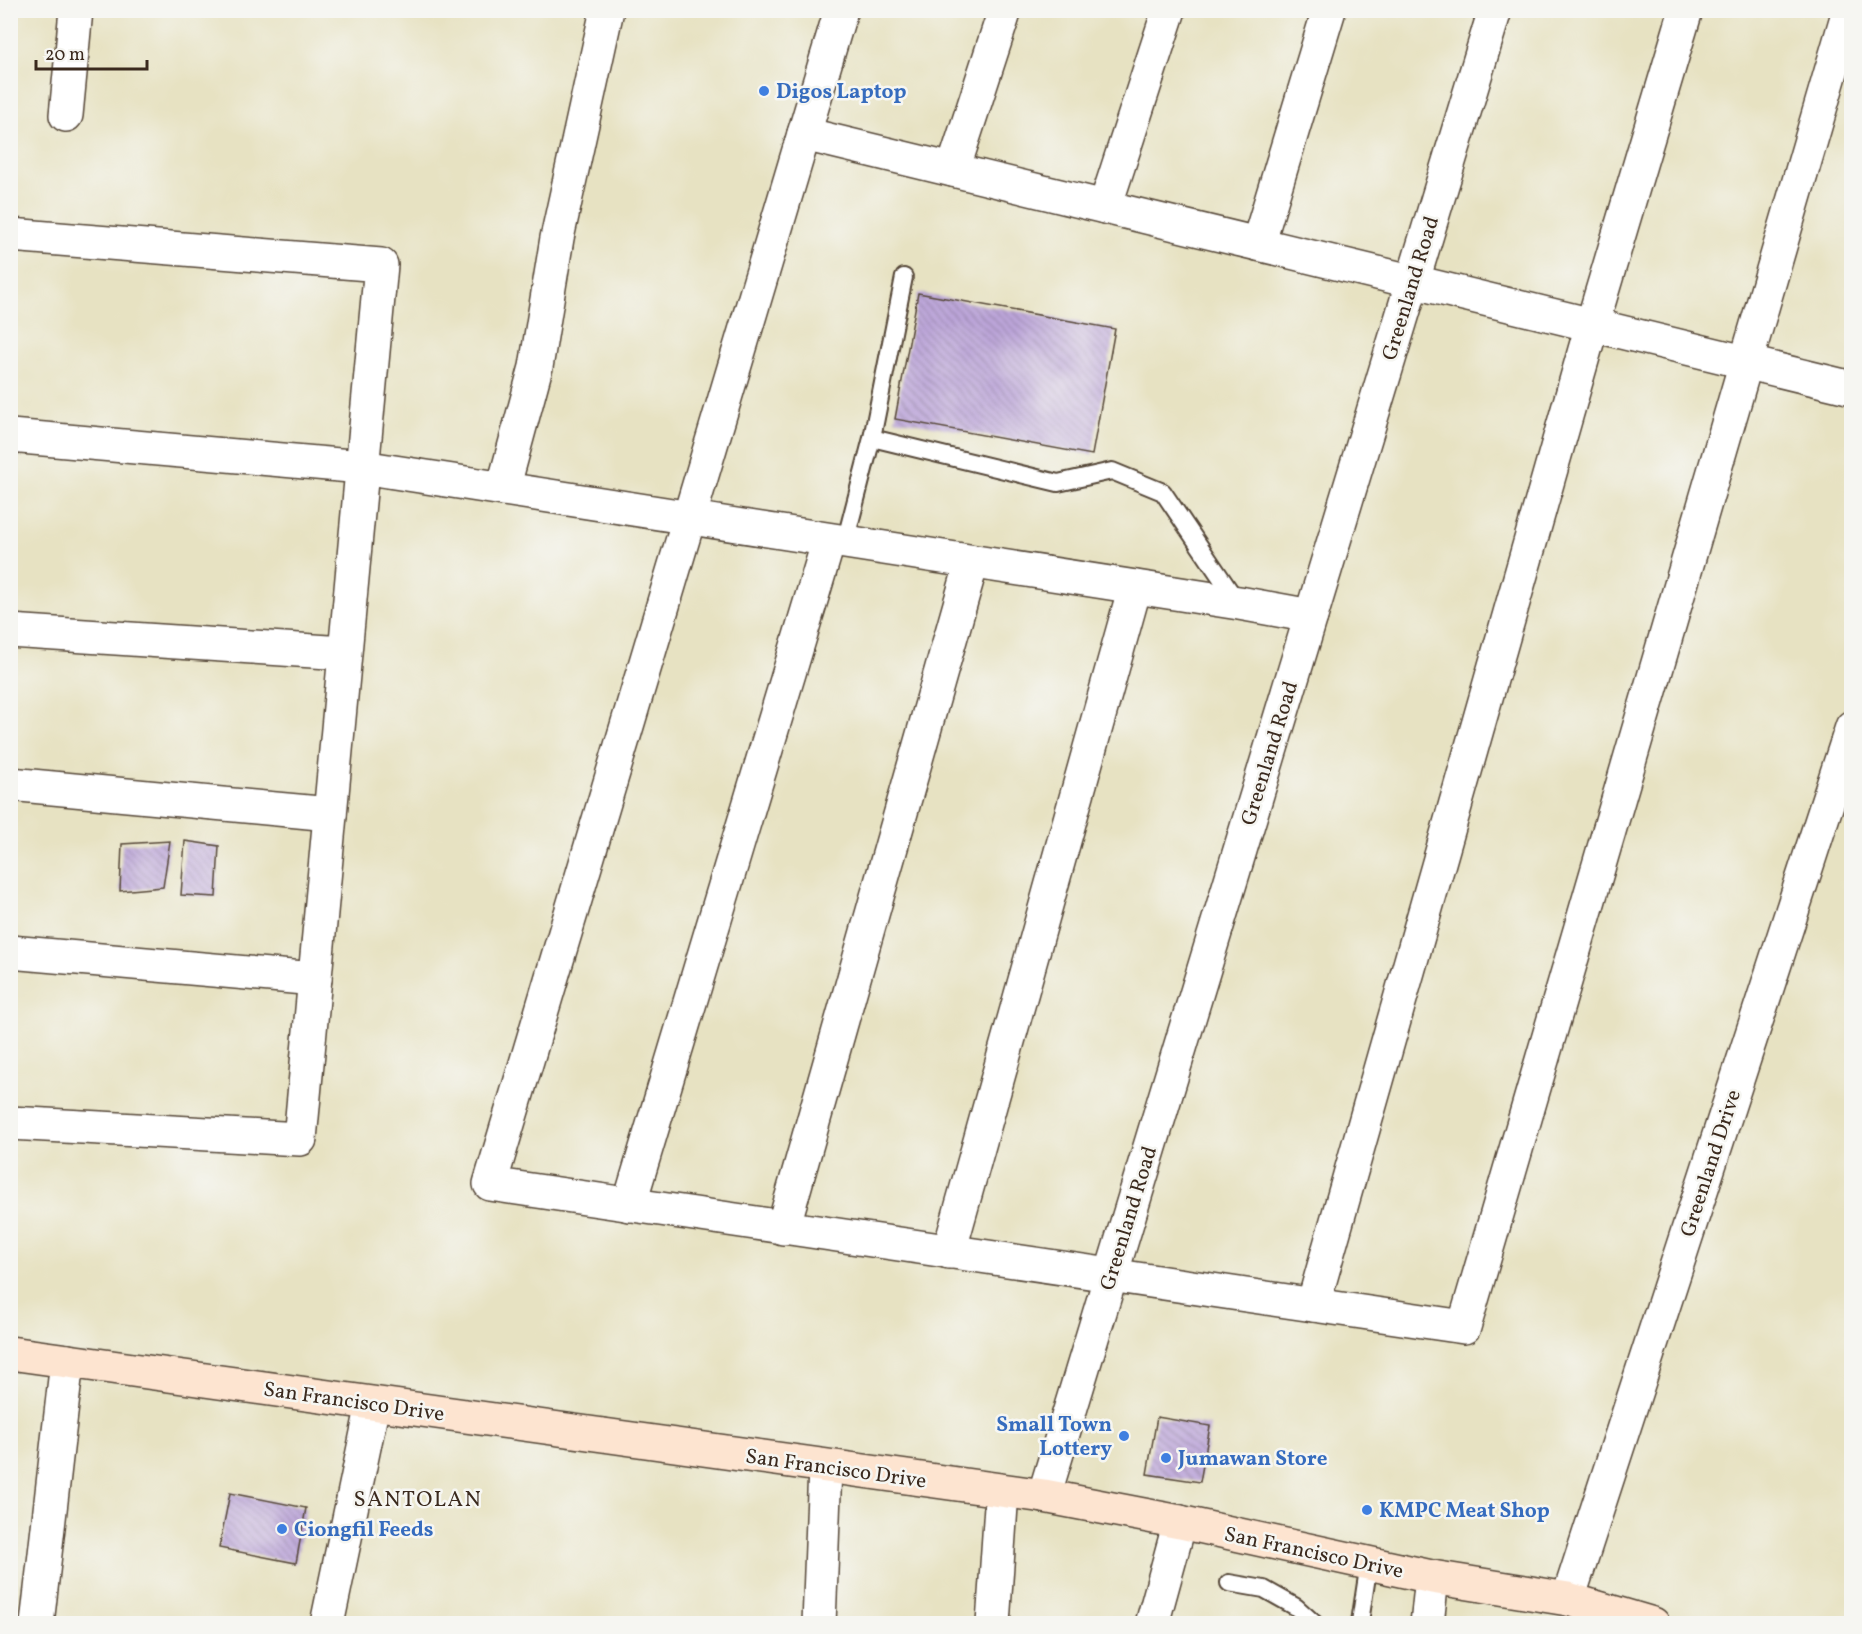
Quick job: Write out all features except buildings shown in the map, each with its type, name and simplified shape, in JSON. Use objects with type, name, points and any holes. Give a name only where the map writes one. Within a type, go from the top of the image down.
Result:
[{"type":"street","points":[[66,115],[76,10]]},
{"type":"street","points":[[503,489],[536,367],[556,238],[607,10]]},
{"type":"street","points":[[841,10],[490,1184],[1464,1327],[1849,10]]},
{"type":"street","points":[[953,170],[1005,10]]},
{"type":"street","points":[[1106,207],[1169,10]]},
{"type":"street","points":[[1258,244],[1329,10]]},
{"type":"street","name":"Greenland Road","points":[[1044,1496],[1495,10]]},
{"type":"street","points":[[1313,1305],[1592,325],[1686,10]]},
{"type":"street","points":[[804,134],[1851,388]]},
{"type":"street","points":[[10,235],[381,265],[300,1139],[10,1123]]},
{"type":"street","points":[[10,436],[362,467],[1311,616]]},
{"type":"street","points":[[629,1205],[837,541]]},
{"type":"street","points":[[783,1228],[972,562]]},
{"type":"street","points":[[949,1252],[1135,587]]},
{"type":"street","points":[[10,631],[344,653]]},
{"type":"street","name":"Greenland Drive","points":[[1568,1599],[1851,727]]},
{"type":"street","points":[[10,784],[330,814]]},
{"type":"street","points":[[10,952],[315,979]]},
{"type":"street","name":"San Francisco Drive","points":[[10,1353],[1044,1496],[1180,1522],[1432,1577],[1568,1599],[1653,1623]]},
{"type":"street","points":[[37,1623],[67,1361]]},
{"type":"street","points":[[327,1623],[373,1404]]},
{"type":"street","points":[[819,1623],[825,1467]]},
{"type":"street","points":[[993,1623],[1002,1491]]},
{"type":"street","points":[[1152,1623],[1180,1522]]},
{"type":"street","points":[[1427,1623],[1432,1577]]},
{"type":"lane","points":[[837,541],[872,438],[904,278]]},
{"type":"lane","points":[[872,438],[1058,483],[1112,471],[1163,492],[1239,603]]},
{"type":"lane","points":[[1358,1623],[1369,1563]]},
{"type":"lane","points":[[1229,1583],[1264,1589],[1296,1607],[1315,1623]]},
{"type":"place","name":"Digos Laptop","points":[[764,91]]},
{"type":"place","name":"Small Town Lottery","points":[[1124,1436]]},
{"type":"place","name":"Jumawan Store","points":[[1166,1458]]},
{"type":"place","name":"KMPC Meat Shop","points":[[1367,1510]]},
{"type":"place","name":"Ciongfil Feeds","points":[[282,1529]]},
{"type":"district","name":"SANTOLAN","points":[[418,1498]]}]
